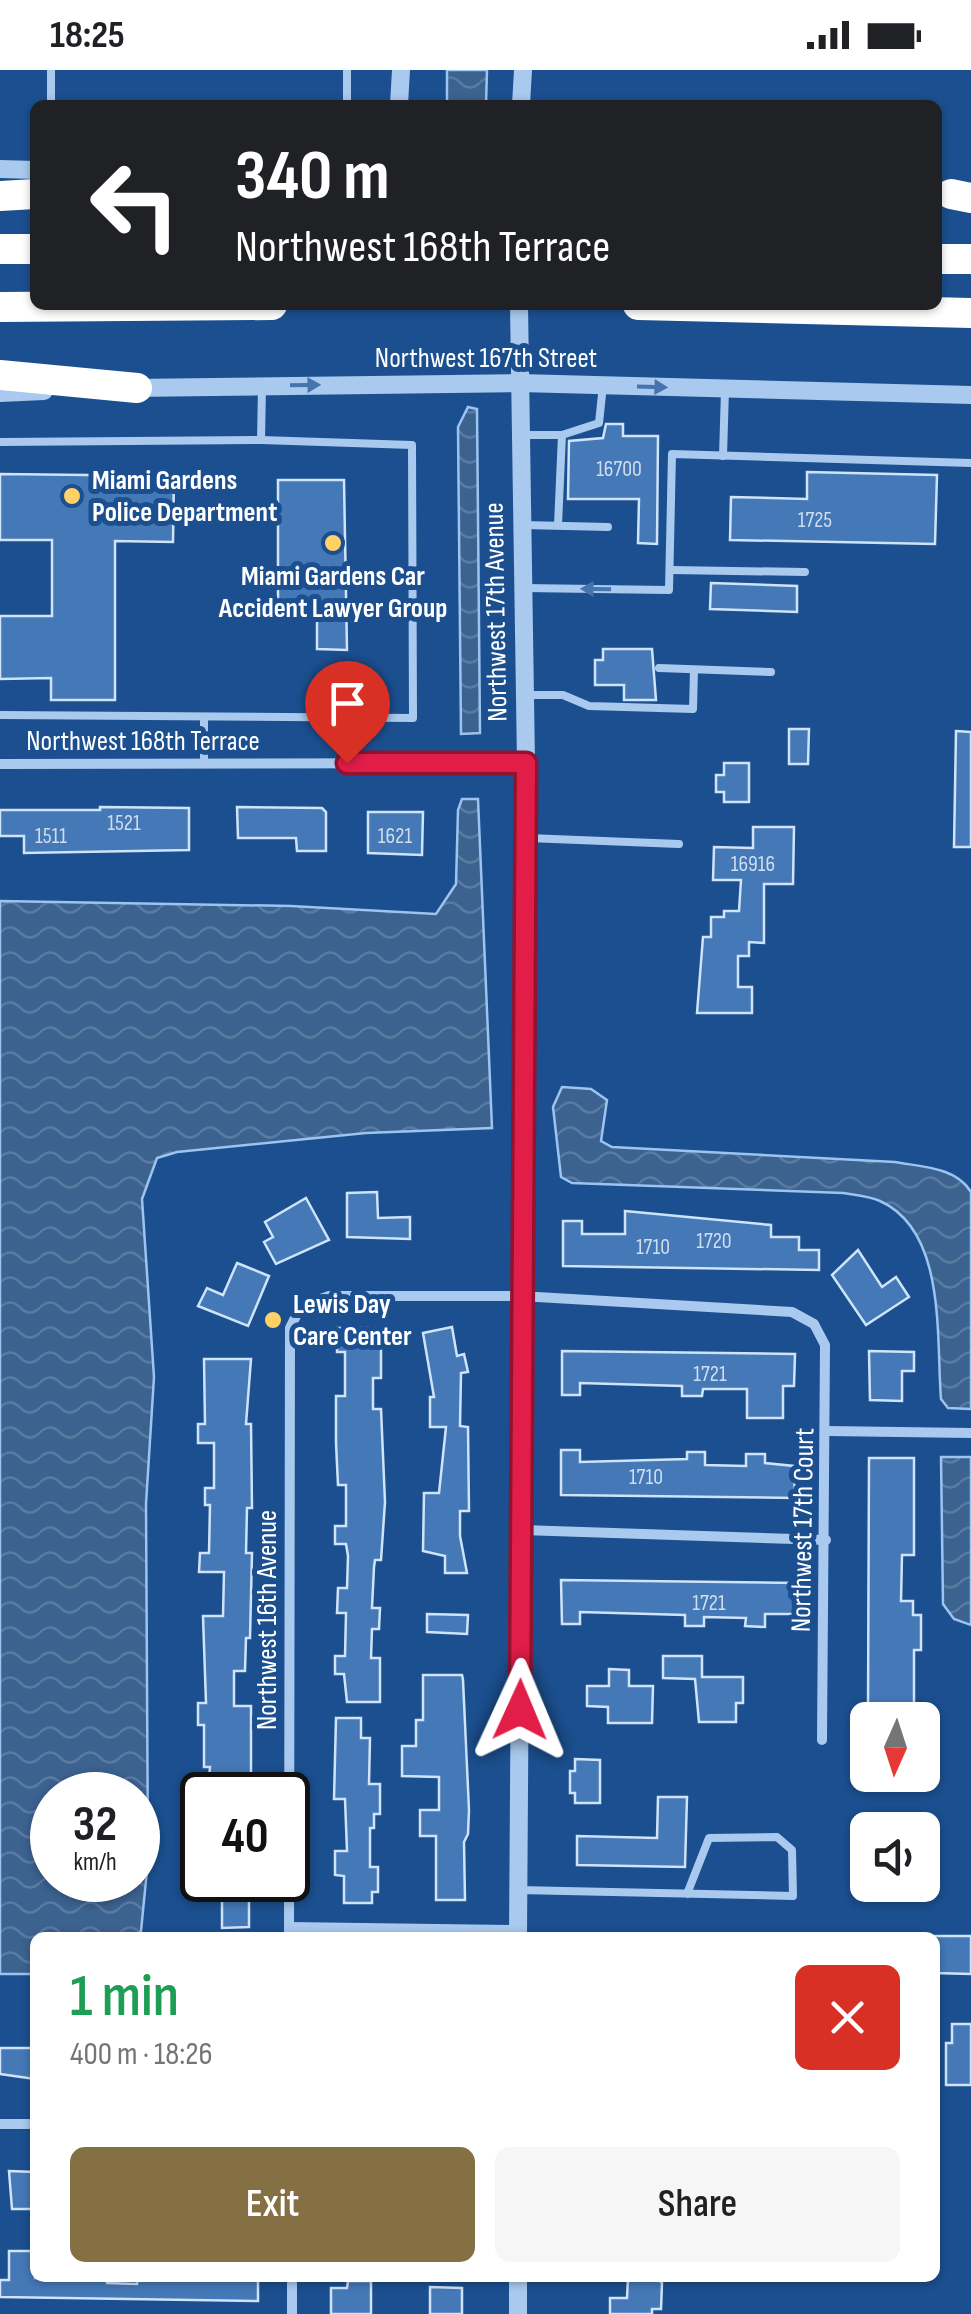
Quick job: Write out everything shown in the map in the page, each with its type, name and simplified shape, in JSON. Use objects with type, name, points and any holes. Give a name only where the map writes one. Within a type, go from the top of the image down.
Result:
[{"type":"highway","points":[[0,196],[30,194]]},
{"type":"highway","points":[[0,249],[30,249]]},
{"type":"highway","points":[[942,259],[971,260]]},
{"type":"highway","points":[[0,307],[30,307]]},
{"type":"highway","points":[[846,310],[971,313]]},
{"type":"highway","points":[[0,376],[138,388]]},
{"type":"street","points":[[399,100],[400,70]]},
{"type":"street","points":[[522,100],[523,70]]},
{"type":"street","points":[[0,170],[30,170]]},
{"type":"street","name":"Northwest 17th Avenue","points":[[518,1932],[526,838],[519,310]]},
{"type":"street","name":"Northwest 167th Street","points":[[0,393],[520,383],[971,395]]},
{"type":"street","name":"Northwest 168th Terrace","points":[[0,764],[526,763]]},
{"type":"street","name":"Northwest 16th Avenue","points":[[289,1932],[290,1328],[302,1306],[328,1296],[520,1296]]},
{"type":"street","name":"Northwest 17th Court","points":[[520,1296],[792,1312],[814,1324],[825,1345],[827,1431],[822,1740]]},
{"type":"street","points":[[827,1431],[971,1433]]},
{"type":"street","points":[[522,1530],[826,1540]]},
{"type":"street","points":[[0,2124],[30,2124]]},
{"type":"street","points":[[292,2282],[292,2314]]},
{"type":"street","points":[[518,2282],[518,2314]]},
{"type":"lane","points":[[51,70],[51,100]]},
{"type":"lane","points":[[347,100],[348,70]]},
{"type":"lane","points":[[521,435],[562,435],[598,423],[602,385]]},
{"type":"lane","points":[[261,440],[262,386]]},
{"type":"lane","points":[[723,456],[725,388]]},
{"type":"lane","points":[[558,525],[562,435]]},
{"type":"lane","points":[[0,442],[261,440],[412,445],[412,718],[0,716]]},
{"type":"lane","points":[[523,588],[669,590],[672,454],[971,462]]},
{"type":"lane","points":[[522,525],[608,527]]},
{"type":"lane","points":[[670,570],[806,572]]},
{"type":"lane","points":[[659,668],[772,672]]},
{"type":"lane","points":[[525,695],[563,694],[589,706],[693,708],[694,670]]},
{"type":"lane","points":[[204,718],[204,764]]},
{"type":"lane","points":[[526,838],[678,844]]},
{"type":"lane","points":[[518,1890],[687,1894],[794,1896],[792,1850],[777,1837],[709,1838],[687,1894]]},
{"type":"water","points":[[447,70],[487,70],[486,100],[447,100]]},
{"type":"water","points":[[468,407],[477,409],[480,733],[461,734],[458,427]]},
{"type":"water","points":[[462,799],[478,799],[492,1128],[366,1133],[177,1152],[157,1158],[142,1199],[154,1377],[146,1504],[148,1772],[30,1772],[30,1902],[144,1902],[141,1931],[30,1932],[30,1974],[0,1974],[0,901],[291,906],[436,914],[456,884],[458,810]]},
{"type":"water","points":[[562,1087],[591,1089],[607,1100],[601,1141],[612,1147],[895,1162],[957,1177],[971,1192],[971,1409],[948,1408],[941,1399],[934,1289],[917,1236],[902,1216],[876,1199],[843,1193],[572,1183],[561,1177],[553,1107]]},
{"type":"water","points":[[941,1457],[971,1457],[971,1625],[954,1619],[943,1604]]},
{"type":"building","points":[[606,424],[623,424],[623,436],[658,436],[657,544],[638,543],[639,499],[568,499],[569,441],[603,438]]},
{"type":"building","points":[[807,472],[937,475],[935,544],[730,540],[731,497],[807,499]]},
{"type":"building","points":[[0,474],[174,476],[173,542],[115,541],[115,700],[51,700],[51,678],[0,679],[0,616],[52,616],[52,540],[0,540]]},
{"type":"building","points":[[278,480],[344,480],[347,650],[317,649],[317,617],[278,617]]},
{"type":"building","points":[[711,583],[797,586],[797,612],[710,609]]},
{"type":"building","points":[[603,649],[652,649],[656,700],[624,700],[624,685],[595,685],[595,660],[603,660]]},
{"type":"building","points":[[789,729],[809,729],[808,764],[789,764]]},
{"type":"building","points":[[956,731],[971,732],[971,847],[954,847]]},
{"type":"building","points":[[724,763],[749,763],[749,802],[724,802],[724,792],[716,792],[716,775],[724,775]]},
{"type":"building","points":[[237,807],[322,808],[326,812],[326,851],[297,851],[296,838],[238,838]]},
{"type":"building","points":[[189,808],[189,850],[24,853],[24,836],[0,836],[0,810]]},
{"type":"building","points":[[368,812],[423,812],[422,855],[368,853]]},
{"type":"building","points":[[753,827],[794,827],[793,884],[764,884],[764,943],[749,942],[749,956],[738,956],[738,987],[752,987],[752,1013],[697,1013],[703,937],[711,937],[711,917],[724,917],[724,911],[739,911],[741,880],[713,880],[714,847],[753,848]]},
{"type":"building","points":[[377,1192],[378,1218],[410,1217],[410,1239],[347,1237],[347,1193]]},
{"type":"building","points":[[306,1198],[329,1240],[276,1264],[264,1242],[273,1237],[265,1222]]},
{"type":"building","points":[[625,1211],[771,1225],[771,1237],[799,1237],[799,1250],[819,1250],[819,1270],[563,1266],[563,1221],[582,1221],[582,1234],[625,1234]]},
{"type":"building","points":[[858,1250],[882,1287],[896,1277],[909,1297],[866,1325],[832,1275]]},
{"type":"building","points":[[237,1263],[269,1276],[248,1326],[198,1306],[207,1288],[223,1295]]},
{"type":"building","points":[[452,1327],[457,1356],[464,1354],[468,1372],[461,1373],[460,1426],[468,1427],[469,1511],[460,1511],[467,1573],[445,1573],[445,1556],[423,1551],[424,1493],[439,1493],[446,1427],[430,1427],[430,1397],[434,1397],[423,1333]]},
{"type":"building","points":[[337,1328],[376,1328],[376,1342],[381,1342],[381,1378],[373,1378],[373,1409],[381,1409],[385,1502],[381,1560],[375,1560],[372,1608],[380,1608],[379,1629],[372,1629],[371,1658],[380,1658],[380,1702],[347,1702],[344,1674],[335,1674],[335,1656],[345,1656],[346,1613],[337,1613],[338,1588],[347,1588],[348,1556],[346,1544],[335,1544],[335,1526],[346,1526],[346,1485],[338,1485],[336,1443],[336,1396],[345,1396],[345,1352],[337,1352]]},
{"type":"building","points":[[562,1351],[795,1354],[794,1386],[783,1386],[783,1418],[747,1418],[747,1389],[703,1389],[702,1396],[682,1396],[682,1386],[580,1383],[580,1395],[562,1395]]},
{"type":"building","points":[[869,1351],[914,1352],[914,1371],[902,1371],[902,1401],[870,1400]]},
{"type":"building","points":[[204,1359],[251,1359],[246,1424],[251,1424],[252,1508],[247,1508],[246,1553],[252,1553],[250,1638],[246,1638],[245,1671],[234,1671],[234,1706],[251,1706],[251,1772],[210,1772],[210,1767],[204,1767],[204,1725],[198,1725],[198,1703],[206,1703],[203,1616],[223,1616],[224,1572],[199,1572],[200,1553],[209,1553],[210,1505],[205,1505],[205,1488],[214,1488],[214,1443],[198,1443],[198,1424],[205,1424]]},
{"type":"building","points":[[561,1450],[580,1450],[580,1462],[687,1459],[687,1452],[705,1452],[705,1465],[746,1466],[746,1454],[765,1454],[765,1463],[794,1466],[795,1498],[561,1495]]},
{"type":"building","points":[[869,1458],[914,1458],[914,1555],[902,1555],[901,1601],[913,1601],[913,1615],[921,1615],[921,1650],[914,1650],[914,1702],[868,1702]]},
{"type":"building","points":[[561,1580],[795,1583],[794,1614],[765,1614],[765,1627],[745,1626],[746,1618],[704,1617],[704,1626],[685,1626],[685,1615],[580,1612],[580,1624],[562,1624]]},
{"type":"building","points":[[427,1614],[468,1615],[467,1634],[427,1632]]},
{"type":"building","points":[[663,1656],[702,1656],[702,1677],[743,1677],[743,1703],[736,1703],[736,1722],[699,1722],[695,1679],[663,1678]]},
{"type":"building","points":[[609,1669],[629,1670],[629,1686],[653,1686],[652,1723],[608,1723],[608,1707],[587,1706],[587,1686],[609,1686]]},
{"type":"building","points":[[423,1675],[462,1675],[463,1680],[469,1810],[464,1842],[465,1900],[436,1900],[436,1836],[420,1836],[420,1810],[439,1810],[439,1777],[402,1776],[402,1746],[416,1746],[416,1720],[423,1720]]},
{"type":"building","points":[[336,1718],[361,1718],[361,1738],[370,1738],[369,1784],[380,1784],[380,1814],[374,1814],[374,1828],[370,1828],[370,1867],[378,1867],[378,1892],[372,1892],[372,1903],[344,1903],[344,1876],[335,1875],[335,1851],[347,1851],[345,1799],[334,1799]]},
{"type":"building","points":[[575,1759],[600,1760],[600,1803],[575,1803],[575,1793],[570,1793],[570,1771],[575,1771]]},
{"type":"building","points":[[658,1797],[687,1797],[685,1867],[577,1865],[577,1836],[657,1838]]},
{"type":"building","points":[[222,1902],[249,1902],[249,1927],[222,1928]]},
{"type":"building","points":[[940,1936],[971,1936],[971,1974],[940,1973]]},
{"type":"building","points":[[952,2024],[971,2024],[971,2085],[946,2085],[946,2043],[952,2043]]},
{"type":"building","points":[[0,2048],[30,2048],[30,2078],[0,2074]]},
{"type":"building","points":[[9,2171],[30,2172],[30,2209],[12,2209]]},
{"type":"building","points":[[9,2251],[30,2251],[30,2282],[258,2282],[258,2301],[0,2297],[0,2280],[9,2280]]},
{"type":"building","points":[[348,2282],[371,2282],[371,2314],[331,2314],[331,2288],[347,2288]]},
{"type":"building","points":[[628,2282],[662,2283],[661,2309],[652,2309],[652,2314],[610,2314],[610,2298],[627,2298]]},
{"type":"building","points":[[430,2287],[462,2288],[462,2314],[430,2314]]},
{"type":"place","name":"Miami Gardens Police Department","points":[[72,496]]},
{"type":"place","name":"Miami Gardens Car Accident Lawyer Group","points":[[333,543]]},
{"type":"place","name":"Lewis Day Care Center","points":[[273,1320]]},
{"type":"route","points":[[347,763],[526,763],[520,1710]]}]
